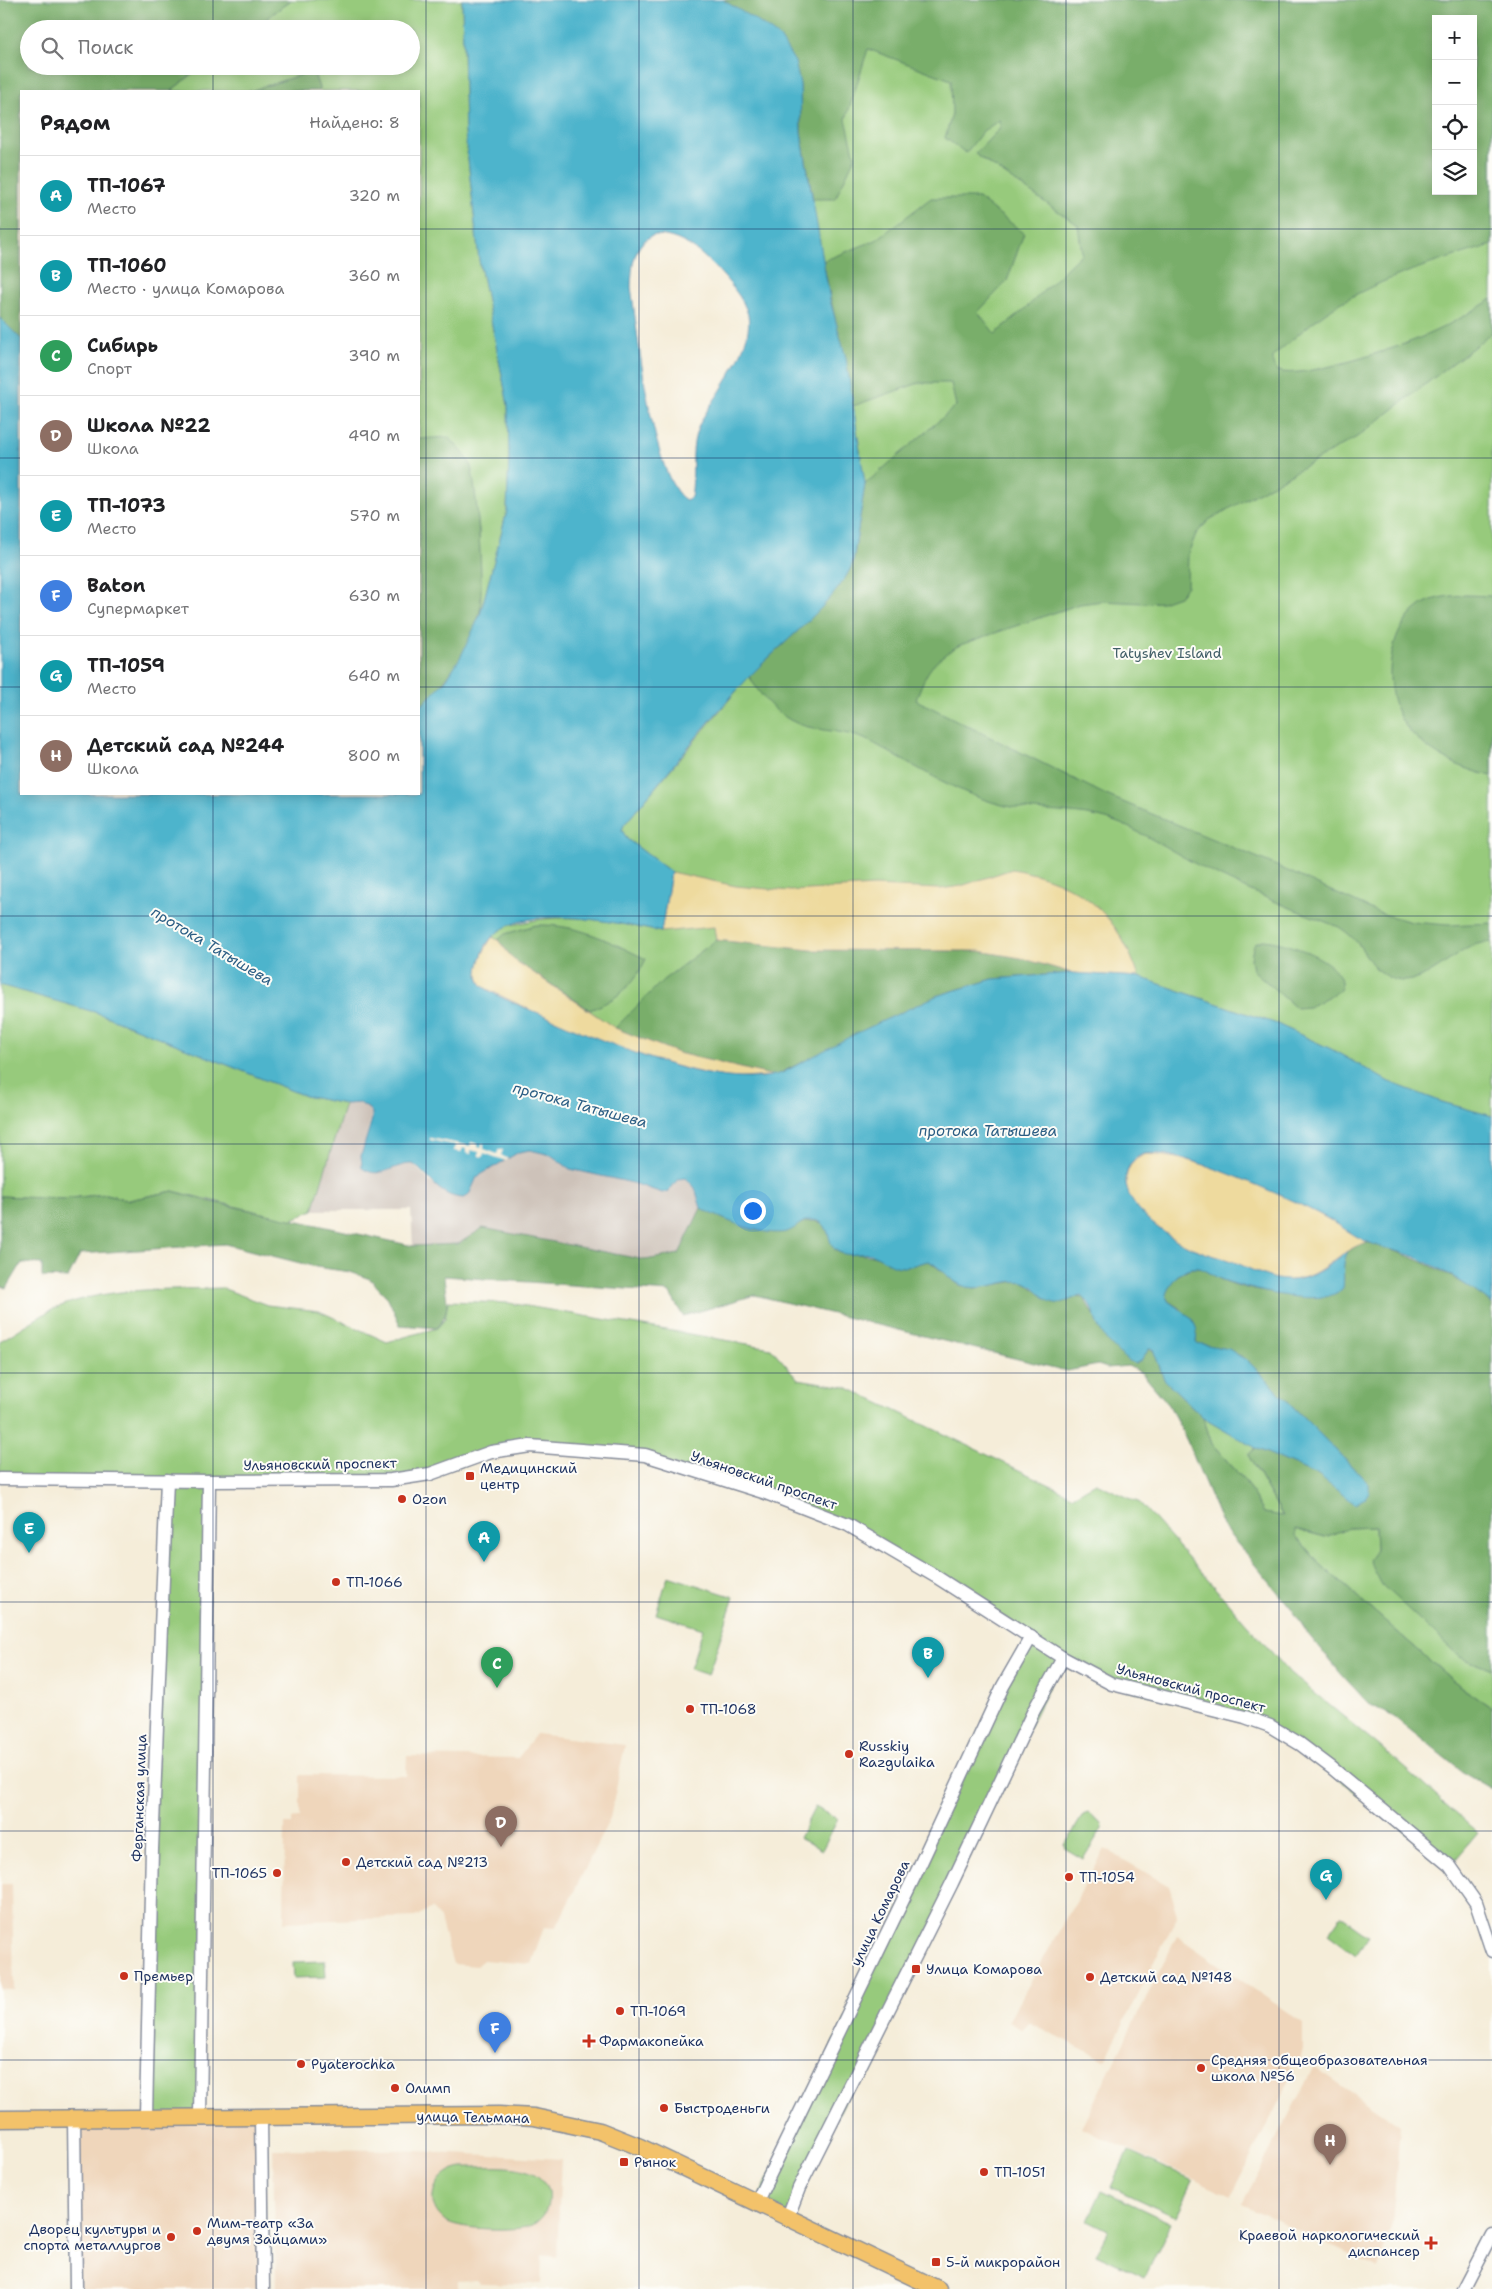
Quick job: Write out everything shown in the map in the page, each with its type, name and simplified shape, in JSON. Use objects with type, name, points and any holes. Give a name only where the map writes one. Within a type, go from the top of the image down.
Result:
[{"type":"main road","name":"улица Тельмана","points":[[0,2119],[146,2116],[499,2115],[559,2122],[600,2130],[640,2147],[787,2219],[938,2289]]},
{"type":"street","name":"Ульяновский проспект","points":[[0,1479],[392,1480],[430,1474],[490,1452],[530,1446],[645,1456],[763,1492],[848,1526],[927,1571],[1063,1658],[1112,1684],[1245,1717],[1270,1726],[1300,1744],[1332,1768],[1450,1866],[1476,1903],[1492,1951]]},
{"type":"street","name":"Ферганская улица","points":[[146,2116],[153,1840],[166,1480]]},
{"type":"street","points":[[200,2117],[210,1481]]},
{"type":"street","name":"улица Комарова","points":[[756,2203],[920,1867],[1003,1686],[1031,1637]]},
{"type":"street","points":[[787,2219],[799,2188],[956,1874],[1034,1710],[1063,1658]]},
{"type":"street","points":[[261,2116],[263,2289]]},
{"type":"street","points":[[74,2118],[76,2289]]},
{"type":"street","points":[[1464,2289],[1492,2235]]},
{"type":"shaded area","points":[[345,1104],[365,1105],[372,1113],[360,1162],[413,1164],[431,1183],[470,1193],[477,1177],[519,1152],[530,1150],[551,1155],[570,1169],[633,1183],[662,1193],[671,1188],[678,1179],[685,1178],[695,1188],[701,1208],[679,1254],[645,1260],[483,1228],[458,1244],[413,1246],[411,1210],[313,1210]]},
{"type":"shaded area","points":[[536,1734],[625,1745],[610,1818],[556,1928],[544,1927],[531,1964],[483,1960],[477,1966],[453,1964],[440,1919],[432,1908],[415,1917],[284,1922],[285,1824],[292,1824],[292,1819],[300,1817],[300,1775],[406,1776],[407,1756],[518,1758]]},
{"type":"shaded area","name":"Детский сад №148","points":[[1105,1849],[1169,1886],[1178,1915],[1105,2060],[1028,2022],[1023,2030],[1008,2022]]},
{"type":"shaded area","points":[[0,1884],[12,1884],[14,1990],[0,1990]]},
{"type":"shaded area","name":"Средняя общеобразовательная школа №56","points":[[1177,1936],[1303,2023],[1303,2048],[1300,2060],[1292,2057],[1288,2066],[1295,2070],[1231,2196],[1081,2128]]},
{"type":"shaded area","points":[[1314,2067],[1400,2126],[1392,2225],[1379,2268],[1242,2204]]},
{"type":"shaded area","points":[[261,2116],[263,2289],[76,2289],[74,2118]]},
{"type":"shaded area","points":[[273,2149],[398,2150],[561,2159],[557,2257],[542,2255],[541,2284],[479,2283],[476,2280],[458,2281],[458,2289],[276,2289]]},
{"type":"green space","points":[[0,0],[291,0],[265,20],[20,20],[20,75],[191,75],[173,90],[20,90],[20,338],[0,318]]},
{"type":"green space","points":[[291,0],[462,0],[465,132],[479,260],[508,405],[507,511],[480,615],[479,529],[470,463],[420,439],[420,90],[320,90],[314,75],[420,75],[420,20],[265,20]]},
{"type":"green space","name":"Tatyshev Island","points":[[723,0],[1492,0],[1492,1116],[1442,1102],[1389,1082],[1331,1049],[1277,1024],[1139,977],[823,1051],[774,1076],[734,1078],[478,970],[492,938],[501,928],[509,925],[558,918],[575,918],[591,919],[661,932],[671,872],[627,839],[622,830],[624,825],[749,676],[827,601],[853,562],[865,484],[846,358],[830,300],[780,38]]},
{"type":"green space","points":[[723,0],[1492,0],[1492,245],[1391,278],[1352,296],[1319,318],[1274,355],[1273,364],[1279,371],[1290,373],[1351,361],[1433,332],[1492,299],[1492,333],[1357,437],[1209,520],[1196,534],[1188,554],[1187,586],[1179,596],[1162,602],[1102,601],[1080,604],[960,645],[943,656],[932,667],[923,681],[916,700],[1106,795],[1268,862],[1379,913],[1412,922],[1448,925],[1492,923],[1492,942],[1473,946],[1418,979],[1395,980],[1375,968],[1357,942],[1339,927],[1239,886],[1121,824],[1093,816],[1006,806],[964,792],[862,738],[798,724],[777,711],[762,695],[749,676],[822,606],[846,576],[853,562],[865,484],[956,406],[951,383],[919,383],[853,406],[823,261],[876,240],[931,198],[978,198],[1024,233],[1007,281],[978,312],[995,334],[1027,307],[1082,253],[1078,225],[975,154],[1000,128],[1000,120],[983,131],[966,153],[945,138],[952,114],[951,80],[868,49],[846,119],[855,157],[835,199],[813,199],[801,132],[800,84]]},
{"type":"green space","points":[[191,75],[300,75],[253,90],[173,89]]},
{"type":"green space","points":[[300,75],[314,75],[320,90],[253,90]]},
{"type":"green space","points":[[449,437],[470,464],[473,475],[479,540],[481,605],[479,616],[469,641],[455,666],[429,699],[420,707],[420,439]]},
{"type":"green space","points":[[1450,596],[1492,596],[1492,776],[1468,769],[1444,758],[1413,735],[1397,711],[1392,694],[1390,677],[1395,642],[1402,627],[1412,613],[1430,601]]},
{"type":"green space","points":[[536,925],[566,927],[593,935],[646,959],[636,977],[624,990],[609,1001],[590,1010],[513,959],[498,940],[505,934]]},
{"type":"green space","points":[[716,940],[811,950],[979,951],[1021,958],[1072,973],[993,979],[936,996],[774,1076],[678,1053],[615,1028],[663,980]]},
{"type":"green space","points":[[1263,940],[1285,944],[1313,954],[1335,970],[1341,980],[1340,990],[1309,1007],[1296,1008],[1253,970],[1251,959],[1253,947],[1255,943]]},
{"type":"green space","points":[[0,985],[98,1013],[305,1096],[345,1104],[313,1210],[291,1220],[173,1191],[129,1200],[106,1194],[63,1199],[0,1196]]},
{"type":"green space","points":[[173,1191],[208,1201],[413,1246],[458,1244],[483,1228],[645,1260],[679,1254],[701,1208],[737,1224],[767,1232],[783,1231],[804,1222],[816,1221],[824,1224],[836,1251],[841,1253],[878,1256],[899,1267],[929,1261],[959,1285],[975,1288],[1017,1281],[1026,1282],[1040,1294],[1084,1298],[1109,1343],[1135,1364],[1141,1360],[1149,1349],[1154,1351],[1164,1379],[1203,1417],[1212,1444],[1245,1481],[1264,1513],[1283,1516],[1248,1455],[1256,1448],[1317,1475],[1369,1484],[1250,1363],[1239,1355],[1196,1343],[1197,1330],[1181,1309],[1168,1301],[1167,1290],[1170,1284],[1179,1274],[1190,1269],[1200,1268],[1231,1284],[1243,1287],[1284,1295],[1323,1297],[1344,1279],[1342,1266],[1344,1258],[1348,1252],[1360,1244],[1377,1244],[1416,1259],[1455,1279],[1492,1304],[1492,1670],[1460,1657],[1382,1585],[1369,1560],[1376,1550],[1375,1527],[1348,1528],[1325,1537],[1296,1529],[1296,1536],[1319,1563],[1451,1679],[1492,1708],[1492,1789],[1461,1771],[1394,1717],[1369,1704],[1342,1675],[1308,1634],[1292,1609],[1224,1528],[1187,1441],[1169,1405],[1142,1373],[1128,1366],[1107,1368],[1098,1365],[1067,1371],[755,1295],[683,1316],[669,1292],[444,1276],[447,1309],[437,1328],[400,1325],[388,1298],[370,1279],[350,1272],[316,1267],[225,1244],[80,1254],[68,1278],[42,1277],[42,1264],[22,1263],[7,1288],[0,1286],[0,1196],[63,1199],[106,1194],[129,1200]]},
{"type":"green space","points":[[222,1288],[267,1305],[319,1311],[387,1342],[437,1328],[445,1319],[448,1301],[509,1303],[771,1348],[798,1379],[846,1387],[1073,1496],[1096,1483],[1140,1503],[1290,1673],[1377,1744],[1478,1833],[1450,1866],[1270,1726],[1130,1690],[1063,1658],[787,2219],[756,2203],[1031,1637],[848,1525],[645,1455],[530,1446],[430,1474],[210,1481],[200,2117],[146,2116],[167,1480],[0,1479],[0,1341],[56,1308],[96,1296],[138,1290]]},
{"type":"green space","points":[[1203,1417],[1256,1448],[1248,1455],[1283,1517],[1264,1513],[1245,1481],[1212,1444]]},
{"type":"green space","points":[[1375,1527],[1376,1550],[1436,1634],[1460,1657],[1492,1670],[1492,1708],[1451,1679],[1319,1563],[1296,1536],[1295,1529],[1325,1537],[1348,1528]]},
{"type":"green space","points":[[668,1576],[734,1597],[708,1675],[690,1669],[703,1629],[656,1614]]},
{"type":"green space","points":[[815,1807],[838,1819],[822,1850],[799,1838]]},
{"type":"green space","points":[[1088,1813],[1102,1823],[1103,1827],[1083,1859],[1066,1849],[1065,1845],[1083,1815]]},
{"type":"green space","points":[[1341,1916],[1369,1936],[1356,1955],[1328,1934]]},
{"type":"green space","points":[[325,1961],[326,1977],[294,1978],[293,1962]]},
{"type":"green space","points":[[1128,2151],[1193,2181],[1176,2217],[1111,2187]]},
{"type":"green space","points":[[463,2167],[512,2168],[535,2174],[543,2181],[548,2192],[548,2203],[545,2212],[534,2224],[518,2228],[483,2229],[449,2223],[443,2219],[433,2203],[435,2187],[446,2174],[454,2169]]},
{"type":"green space","points":[[1102,2190],[1171,2223],[1145,2277],[1096,2254],[1108,2230],[1088,2220]]},
{"type":"sand","points":[[1012,869],[1036,874],[1057,882],[1076,891],[1093,903],[1107,917],[1119,934],[1130,954],[1139,977],[1072,973],[1021,958],[979,951],[811,950],[716,940],[714,927],[661,932],[671,872],[736,886],[791,891],[874,886],[940,889],[961,886]]},
{"type":"sand","points":[[492,937],[498,940],[513,959],[615,1028],[678,1053],[774,1076],[732,1078],[669,1064],[604,1042],[483,987],[478,975],[478,968],[482,955]]},
{"type":"sand","points":[[1146,1154],[1174,1157],[1232,1174],[1290,1199],[1368,1242],[1346,1252],[1317,1271],[1296,1280],[1270,1278],[1233,1262],[1194,1249],[1161,1230],[1132,1201],[1127,1190],[1126,1178],[1128,1169],[1138,1158]]},
{"type":"water","name":"протока Татышева","points":[[462,0],[723,0],[780,38],[795,62],[800,84],[801,132],[830,300],[846,358],[865,484],[853,562],[846,577],[822,607],[749,677],[701,731],[624,825],[622,830],[627,839],[671,872],[661,932],[617,923],[562,917],[535,919],[511,924],[493,936],[482,955],[478,971],[480,983],[494,994],[595,1037],[660,1062],[726,1077],[755,1078],[782,1073],[855,1034],[936,996],[993,979],[1072,973],[1139,977],[1277,1024],[1331,1049],[1389,1082],[1442,1102],[1492,1116],[1492,1304],[1455,1278],[1425,1261],[1362,1240],[1331,1220],[1235,1176],[1182,1158],[1160,1154],[1141,1155],[1132,1162],[1128,1169],[1126,1182],[1129,1194],[1136,1207],[1146,1218],[1184,1244],[1264,1275],[1284,1280],[1311,1276],[1348,1251],[1344,1265],[1343,1288],[1333,1294],[1303,1298],[1285,1296],[1223,1280],[1203,1269],[1193,1268],[1177,1276],[1166,1294],[1168,1301],[1192,1318],[1197,1330],[1196,1343],[1229,1349],[1250,1363],[1369,1484],[1369,1492],[1365,1498],[1355,1504],[1317,1475],[1256,1448],[1203,1417],[1164,1379],[1153,1349],[1149,1349],[1141,1360],[1135,1364],[1115,1350],[1100,1330],[1088,1302],[1081,1296],[1065,1302],[1050,1302],[1028,1283],[1017,1281],[974,1288],[967,1287],[957,1283],[929,1261],[899,1267],[871,1254],[841,1253],[833,1247],[824,1225],[813,1220],[802,1223],[790,1231],[777,1233],[754,1230],[731,1222],[701,1208],[695,1188],[686,1178],[678,1179],[669,1191],[662,1193],[633,1183],[570,1169],[551,1155],[530,1150],[519,1152],[477,1177],[470,1193],[465,1198],[449,1195],[442,1191],[413,1164],[406,1164],[381,1172],[369,1172],[362,1168],[361,1156],[372,1113],[360,1103],[345,1104],[305,1096],[98,1013],[0,985],[0,318],[20,338],[20,795],[420,795],[420,707],[446,680],[461,656],[480,615],[507,511],[508,405],[479,260],[465,132]],"holes":[[[654,235],[672,238],[695,250],[720,273],[743,302],[749,324],[740,356],[698,427],[693,449],[691,497],[686,500],[674,487],[655,435],[642,367],[631,287],[635,256],[642,244]]]},
{"type":"pier","points":[[430,1138],[470,1146],[471,1142],[478,1144],[478,1147],[481,1148],[482,1143],[484,1144],[484,1149],[497,1154],[499,1149],[503,1150],[501,1155],[508,1159],[506,1161],[484,1153],[483,1157],[479,1156],[479,1152],[471,1150],[471,1154],[466,1153],[466,1149],[463,1148],[461,1152],[454,1151],[455,1145],[430,1140]]},
{"type":"place","name":"Медицинский центр","points":[[470,1476]]},
{"type":"place","name":"Ozon","points":[[402,1499]]},
{"type":"place","name":"ТП-1073","points":[[29,1553]]},
{"type":"place","name":"ТП-1067","points":[[484,1562]]},
{"type":"place","name":"ТП-1066","points":[[336,1582]]},
{"type":"place","name":"ТП-1060","points":[[928,1678]]},
{"type":"place","name":"Сибирь","points":[[497,1688]]},
{"type":"place","name":"ТП-1068","points":[[690,1709]]},
{"type":"place","name":"Russkiy Razgulaika","points":[[849,1754]]},
{"type":"place","name":"Школа №22","points":[[501,1847]]},
{"type":"place","name":"Детский сад №213","points":[[346,1862]]},
{"type":"place","name":"ТП-1065","points":[[277,1873]]},
{"type":"place","name":"ТП-1054","points":[[1069,1877]]},
{"type":"place","name":"ТП-1059","points":[[1326,1900]]},
{"type":"place","name":"Улица Комарова","points":[[916,1969]]},
{"type":"place","name":"Премьер","points":[[124,1976]]},
{"type":"place","name":"Детский сад №148","points":[[1090,1977]]},
{"type":"place","name":"ТП-1069","points":[[620,2011]]},
{"type":"place","name":"Фармакопейка","points":[[589,2041]]},
{"type":"place","name":"Baton","points":[[495,2053]]},
{"type":"place","name":"Pyaterochka","points":[[301,2064]]},
{"type":"place","name":"Средняя общеобразовательная школа №56","points":[[1201,2068]]},
{"type":"place","name":"Олимп","points":[[395,2088]]},
{"type":"place","name":"Быстроденьги","points":[[664,2108]]},
{"type":"place","name":"Рынок","points":[[624,2162]]},
{"type":"place","name":"Детский сад №244","points":[[1330,2165]]},
{"type":"place","name":"ТП-1051","points":[[984,2172]]},
{"type":"place","name":"Мим-театр «За двумя Зайцами»","points":[[197,2231]]},
{"type":"place","name":"Дворец культуры и спорта металлургов","points":[[171,2237]]},
{"type":"place","name":"Краевой наркологический диспансер","points":[[1431,2243]]},
{"type":"place","name":"5-й микрорайон","points":[[936,2262]]}]
